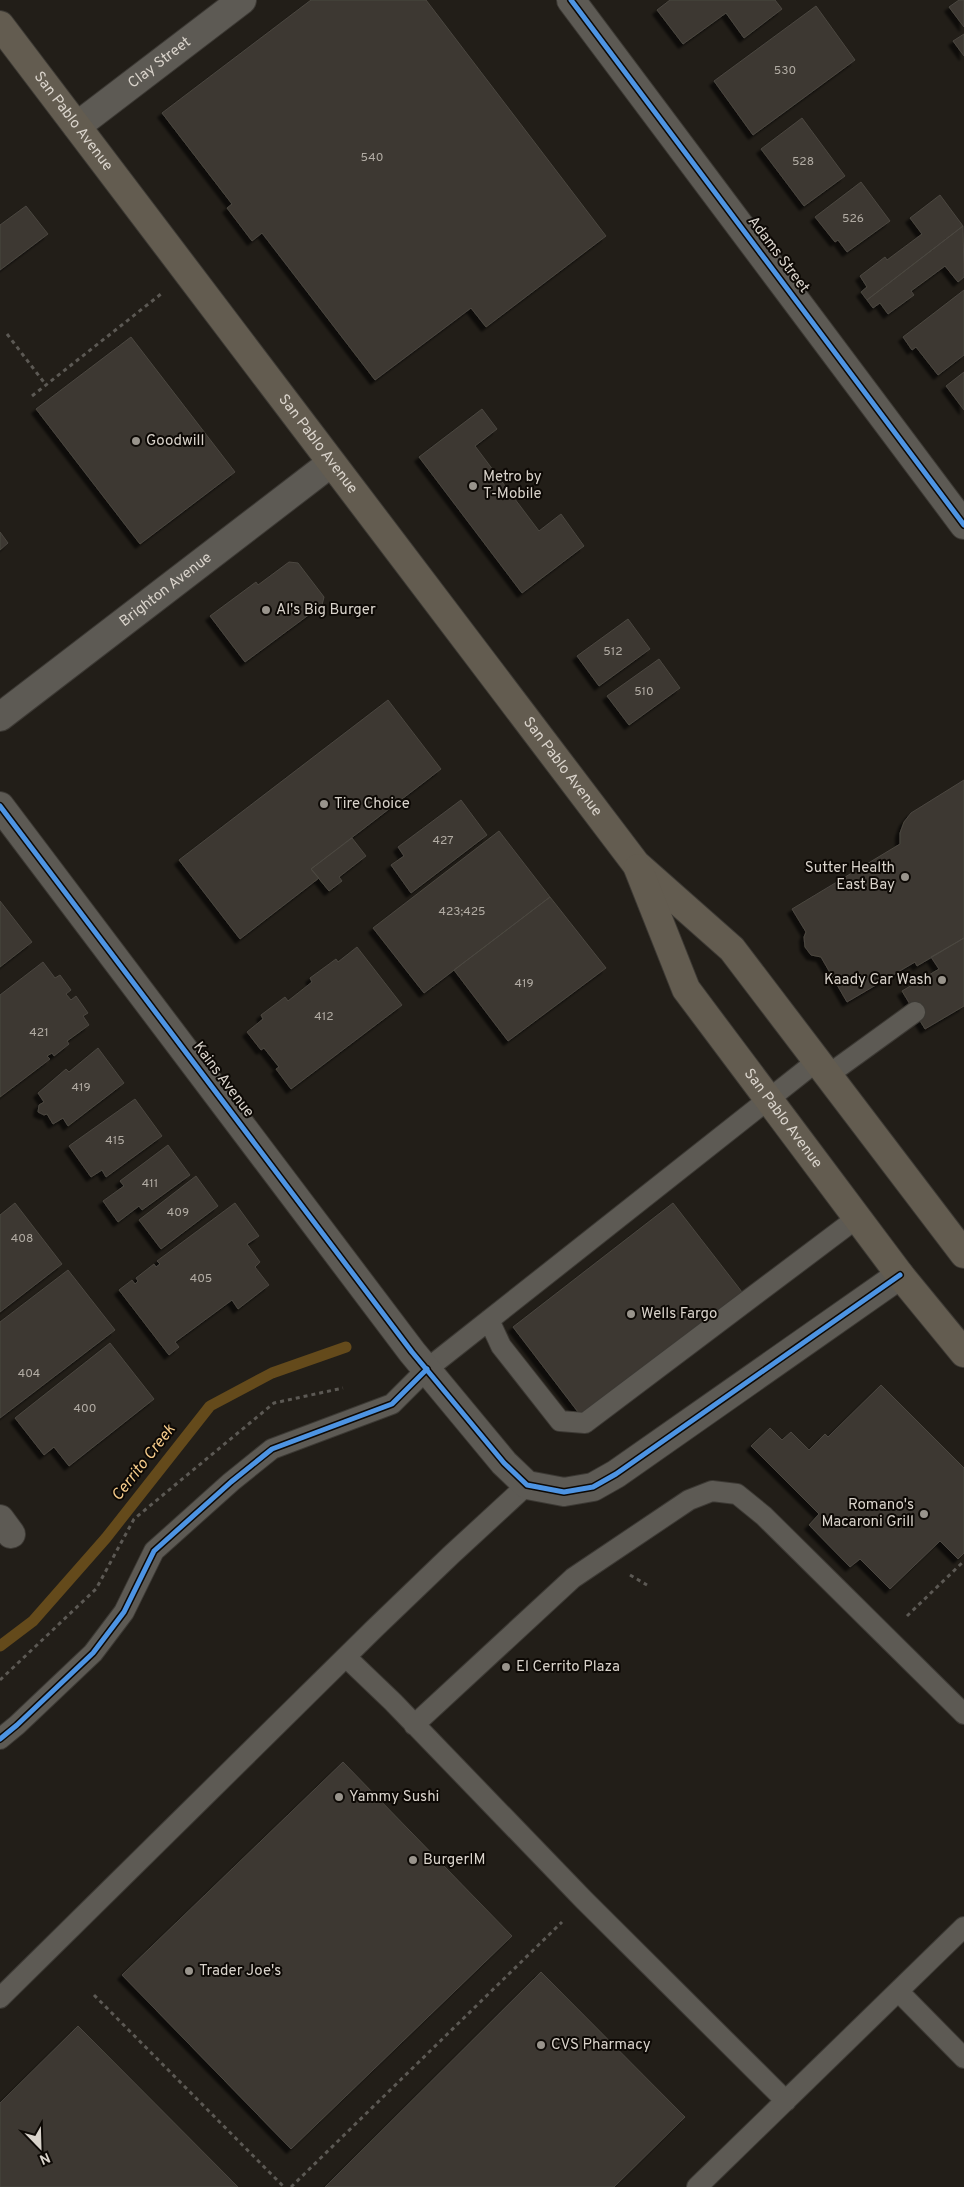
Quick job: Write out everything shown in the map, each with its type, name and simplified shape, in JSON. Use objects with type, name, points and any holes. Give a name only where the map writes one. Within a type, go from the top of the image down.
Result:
[{"type":"main road","name":"San Pablo Avenue","points":[[0,25],[636,864],[732,949],[964,1254]]},
{"type":"main road","name":"San Pablo Avenue","points":[[636,864],[686,990],[900,1275],[964,1353]]},
{"type":"street","name":"Clay Street","points":[[77,126],[242,0]]},
{"type":"street","name":"Adams Street","points":[[572,0],[964,525]]},
{"type":"street","name":"Brighton Avenue","points":[[0,716],[331,463]]},
{"type":"street","name":"Kains Avenue","points":[[0,806],[427,1370],[504,1463],[527,1485]]},
{"type":"street","points":[[527,1485],[564,1492],[593,1487],[616,1474],[900,1275]]},
{"type":"lane","points":[[0,1739],[93,1653],[124,1612],[154,1551],[231,1482],[272,1449],[392,1404],[427,1370],[488,1320],[768,1099],[915,1012]]},
{"type":"lane","points":[[488,1320],[501,1346],[560,1421],[585,1423],[857,1218]]},
{"type":"lane","points":[[0,1998],[450,1555],[527,1485]]},
{"type":"lane","points":[[414,1725],[573,1578],[689,1500],[712,1490],[738,1494],[764,1516],[964,1714]]},
{"type":"lane","points":[[346,1657],[584,1900],[786,2101]]},
{"type":"lane","points":[[697,2187],[964,1927]]},
{"type":"lane","points":[[899,1992],[964,2058]]},
{"type":"path","points":[[32,396],[188,273]]},
{"type":"path","points":[[7,334],[46,385]]},
{"type":"path","points":[[885,1636],[964,1561]]},
{"type":"path","points":[[630,1575],[647,1585]]},
{"type":"path","points":[[291,2187],[584,1900]]},
{"type":"path","points":[[94,1995],[284,2187]]},
{"type":"building","points":[[311,0],[426,0],[606,236],[486,327],[471,308],[375,380],[262,233],[252,241],[227,208],[232,204],[162,113]]},
{"type":"building","points":[[670,0],[775,0],[782,9],[744,38],[726,13],[683,44],[657,10]]},
{"type":"building","points":[[959,0],[964,0],[964,27],[949,7]]},
{"type":"building","points":[[816,6],[855,60],[753,135],[714,81]]},
{"type":"building","points":[[964,34],[964,56],[953,41]]},
{"type":"building","points":[[802,118],[845,176],[804,206],[761,149]]},
{"type":"building","points":[[861,182],[890,221],[847,252],[838,240],[835,242],[815,217]]},
{"type":"building","points":[[940,195],[963,226],[867,300],[861,292],[867,287],[860,276],[885,257],[887,260],[922,234],[910,218]]},
{"type":"building","points":[[26,206],[48,234],[0,270],[0,225]]},
{"type":"building","points":[[963,226],[964,277],[958,282],[945,266],[911,291],[914,295],[888,314],[880,303],[873,308],[867,300]]},
{"type":"building","points":[[964,290],[964,355],[938,375],[916,347],[912,350],[903,337]]},
{"type":"building","name":"Goodwill","points":[[131,337],[235,472],[140,544],[36,409]]},
{"type":"building","points":[[964,372],[964,410],[946,386]]},
{"type":"building","name":"Metro by T-Mobile","points":[[482,409],[497,429],[475,446],[539,531],[561,514],[584,546],[522,593],[419,457]]},
{"type":"building","points":[[0,532],[8,543],[0,550]]},
{"type":"building","name":"Al's Big Burger","points":[[289,562],[298,563],[324,597],[322,605],[245,662],[210,616],[256,582],[258,585]]},
{"type":"building","points":[[628,619],[650,649],[599,686],[577,656]]},
{"type":"building","points":[[659,659],[680,688],[629,725],[607,696]]},
{"type":"building","name":"Tire Choice","points":[[388,700],[441,769],[311,869],[319,878],[240,939],[179,860]]},
{"type":"building","name":"Sutter Health East Bay","points":[[964,780],[964,938],[917,966],[915,962],[847,1002],[821,957],[811,955],[805,947],[804,937],[806,932],[792,909],[900,844],[900,833],[904,822],[911,813]]},
{"type":"building","points":[[461,800],[487,835],[411,893],[391,865],[404,856],[398,847]]},
{"type":"building","points":[[499,831],[550,897],[424,993],[373,928]]},
{"type":"building","points":[[352,838],[366,856],[339,877],[342,881],[329,891],[311,869]]},
{"type":"building","points":[[550,897],[606,968],[508,1041],[454,970]]},
{"type":"building","points":[[0,901],[32,942],[0,967]]},
{"type":"building","name":"Kaady Car Wash","points":[[964,938],[964,1006],[925,1029],[902,991],[939,969],[931,957]]},
{"type":"building","points":[[357,947],[402,1005],[291,1089],[276,1069],[279,1067],[264,1048],[261,1050],[247,1032],[263,1019],[261,1015],[285,997],[288,1001],[312,982],[310,978],[336,959],[338,962]]},
{"type":"building","points":[[43,962],[55,978],[60,975],[71,990],[66,994],[71,1000],[76,996],[88,1013],[83,1016],[89,1025],[67,1041],[69,1044],[54,1056],[52,1053],[47,1056],[50,1059],[0,1097],[0,995]]},
{"type":"building","points":[[98,1048],[124,1083],[68,1126],[63,1118],[53,1124],[47,1114],[44,1115],[38,1112],[39,1105],[44,1102],[38,1093],[66,1069],[69,1072]]},
{"type":"building","points":[[135,1099],[162,1136],[106,1177],[102,1170],[91,1177],[69,1146]]},
{"type":"building","points":[[168,1145],[190,1175],[142,1210],[139,1206],[118,1222],[103,1201],[124,1186],[120,1181]]},
{"type":"building","points":[[196,1176],[218,1206],[161,1249],[139,1220]]},
{"type":"building","points":[[15,1203],[62,1264],[0,1312],[0,1215]]},
{"type":"building","points":[[235,1203],[259,1236],[247,1244],[260,1262],[255,1267],[269,1285],[238,1309],[232,1300],[175,1342],[179,1347],[169,1355],[119,1290],[132,1280],[135,1284],[138,1281],[136,1278],[154,1264],[156,1267],[160,1264],[157,1261]]},
{"type":"building","name":"Wells Fargo","points":[[673,1203],[749,1301],[588,1425],[513,1327]]},
{"type":"building","points":[[68,1270],[115,1330],[0,1418],[0,1322]]},
{"type":"building","points":[[110,1343],[154,1399],[69,1466],[54,1447],[44,1455],[15,1418]]},
{"type":"building","points":[[881,1385],[964,1468],[964,1553],[958,1559],[940,1541],[890,1589],[860,1559],[850,1567],[809,1525],[819,1514],[751,1446],[770,1428],[782,1440],[791,1432],[809,1450],[825,1434],[828,1437]]},
{"type":"building","points":[[343,1762],[512,1936],[291,2149],[122,1975]]},
{"type":"building","name":"CVS Pharmacy","points":[[541,1972],[685,2117],[614,2187],[325,2187]]},
{"type":"building","points":[[78,2026],[238,2187],[0,2187],[0,2103]]},
{"type":"waterway","name":"Cerrito Creek","points":[[0,1646],[33,1621],[106,1538],[210,1406],[272,1373],[346,1347]]},
{"type":"cycle path","points":[[571,0],[964,525]]},
{"type":"cycle path","points":[[0,806],[412,1352],[504,1463],[527,1485],[564,1492],[593,1487],[616,1474],[900,1275]]},
{"type":"cycle path","points":[[0,1739],[93,1653],[124,1612],[154,1551],[231,1482],[272,1449],[392,1404],[427,1369]]},
{"type":"place","name":"Goodwill","points":[[136,441]]},
{"type":"place","name":"Metro by T-Mobile","points":[[473,486]]},
{"type":"place","name":"Al's Big Burger","points":[[266,610]]},
{"type":"place","name":"Tire Choice","points":[[324,804]]},
{"type":"place","name":"Sutter Health East Bay","points":[[905,877]]},
{"type":"place","name":"Kaady Car Wash","points":[[942,980]]},
{"type":"place","name":"Wells Fargo","points":[[631,1314]]},
{"type":"place","name":"Romano's Macaroni Grill","points":[[924,1514]]},
{"type":"place","name":"El Cerrito Plaza","points":[[506,1667]]},
{"type":"place","name":"Yammy Sushi","points":[[339,1797]]},
{"type":"place","name":"BurgerIM","points":[[413,1860]]},
{"type":"place","name":"Trader Joe's","points":[[189,1971]]},
{"type":"place","name":"CVS Pharmacy","points":[[541,2045]]}]
